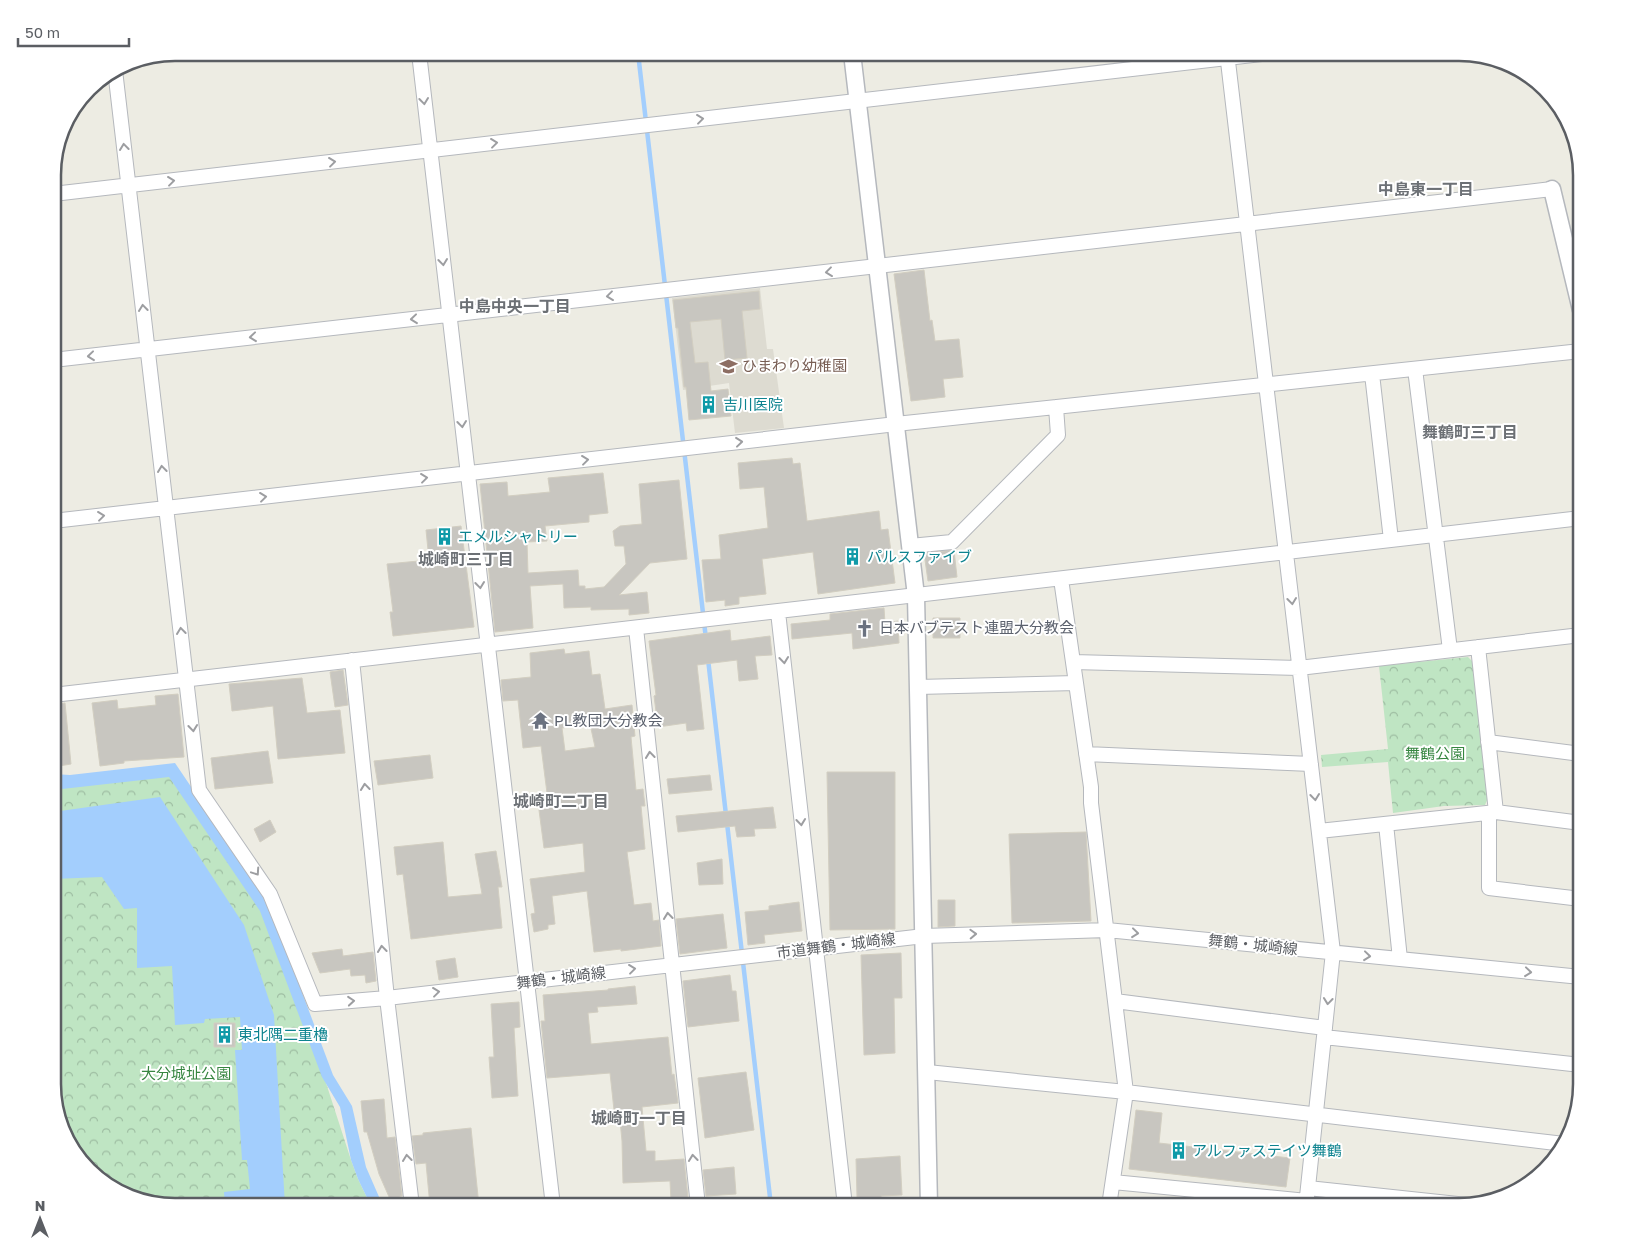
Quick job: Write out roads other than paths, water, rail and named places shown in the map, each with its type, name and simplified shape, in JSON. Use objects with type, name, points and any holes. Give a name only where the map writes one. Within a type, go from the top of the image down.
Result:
[{"type":"street","points":[[420,61],[552,1198]]},
{"type":"street","points":[[853,61],[916,596],[929,1198]]},
{"type":"street","points":[[61,193],[1179,61]]},
{"type":"street","points":[[1229,61],[1333,952],[1307,1198]]},
{"type":"street","points":[[116,77],[187,679]]},
{"type":"street","points":[[61,359],[1552,189],[1573,274]]},
{"type":"street","points":[[61,520],[896,424],[1573,353]]},
{"type":"street","points":[[1415,369],[1450,650]]},
{"type":"street","points":[[1372,374],[1391,540]]},
{"type":"street","points":[[910,546],[952,542],[1058,435],[1056,407]]},
{"type":"street","points":[[61,694],[1573,519]]},
{"type":"street","points":[[1061,579],[1091,787],[1091,803],[1126,1092],[1110,1198]]},
{"type":"street","points":[[778,612],[844,1198]]},
{"type":"street","points":[[636,628],[697,1198]]},
{"type":"street","points":[[1073,662],[1299,668],[1573,636]]},
{"type":"street","points":[[1478,647],[1493,812],[1489,888],[1573,898]]},
{"type":"street","points":[[352,660],[387,998],[411,1198]]},
{"type":"street","name":"舞鶴・城崎線","points":[[187,679],[199,790],[270,894],[315,1004],[387,998],[741,957]]},
{"type":"street","points":[[918,687],[1076,683]]},
{"type":"street","points":[[1488,742],[1573,753]]},
{"type":"street","points":[[1086,754],[1311,764]]},
{"type":"street","points":[[1319,831],[1493,812],[1573,823]]},
{"type":"street","points":[[1386,824],[1400,959]]},
{"type":"street","name":"舞鶴・城崎線","points":[[924,936],[1107,930],[1573,976]]},
{"type":"street","name":"市道舞鶴・城崎線","points":[[741,957],[924,936]]},
{"type":"street","points":[[1115,1001],[1325,1032],[1573,1064]]},
{"type":"street","points":[[927,1072],[1126,1092],[1556,1143]]},
{"type":"street","points":[[1113,1182],[1296,1198]]},
{"type":"water","points":[[175,763],[267,899],[333,1075],[352,1106],[366,1167],[380,1198],[367,1198],[358,1179],[351,1160],[340,1107],[322,1077],[260,911],[169,777],[61,789],[61,774]]},
{"type":"water","points":[[160,797],[244,925],[274,1015],[285,1198],[224,1198],[224,1192],[250,1189],[247,1160],[242,1160],[235,1050],[242,1050],[240,1017],[205,1019],[204,1023],[175,1025],[172,966],[137,968],[137,908],[124,909],[102,877],[61,879],[61,811]]},
{"type":"waterway","points":[[639,61],[706,639]]},
{"type":"waterway","points":[[708,659],[726,815]]},
{"type":"waterway","points":[[727,823],[770,1198]]},
{"type":"place","name":"ひまわり幼稚園","points":[[728,366]]},
{"type":"place","name":"吉川医院","points":[[709,405]]},
{"type":"place","name":"エメルシャトリー","points":[[444,537]]},
{"type":"place","name":"パルスファイブ","points":[[853,557]]},
{"type":"place","name":"日本バブテスト連盟大分教会","points":[[865,628]]},
{"type":"place","name":"PL教団大分教会","points":[[540,721]]},
{"type":"place","name":"東北隅二重櫓","points":[[224,1035]]},
{"type":"place","name":"アルファステイツ舞鶴","points":[[1178,1151]]},
{"type":"district","name":"中島東一丁目","points":[[1426,189]]},
{"type":"district","name":"中島中央一丁目","points":[[515,306]]},
{"type":"district","name":"舞鶴町三丁目","points":[[1470,432]]},
{"type":"district","name":"城崎町三丁目","points":[[466,559]]},
{"type":"district","name":"城崎町二丁目","points":[[561,801]]},
{"type":"district","name":"城崎町一丁目","points":[[639,1118]]},
{"type":"park label","name":"舞鶴公園","points":[[1435,754]]},
{"type":"park label","name":"大分城址公園","points":[[186,1074]]}]
